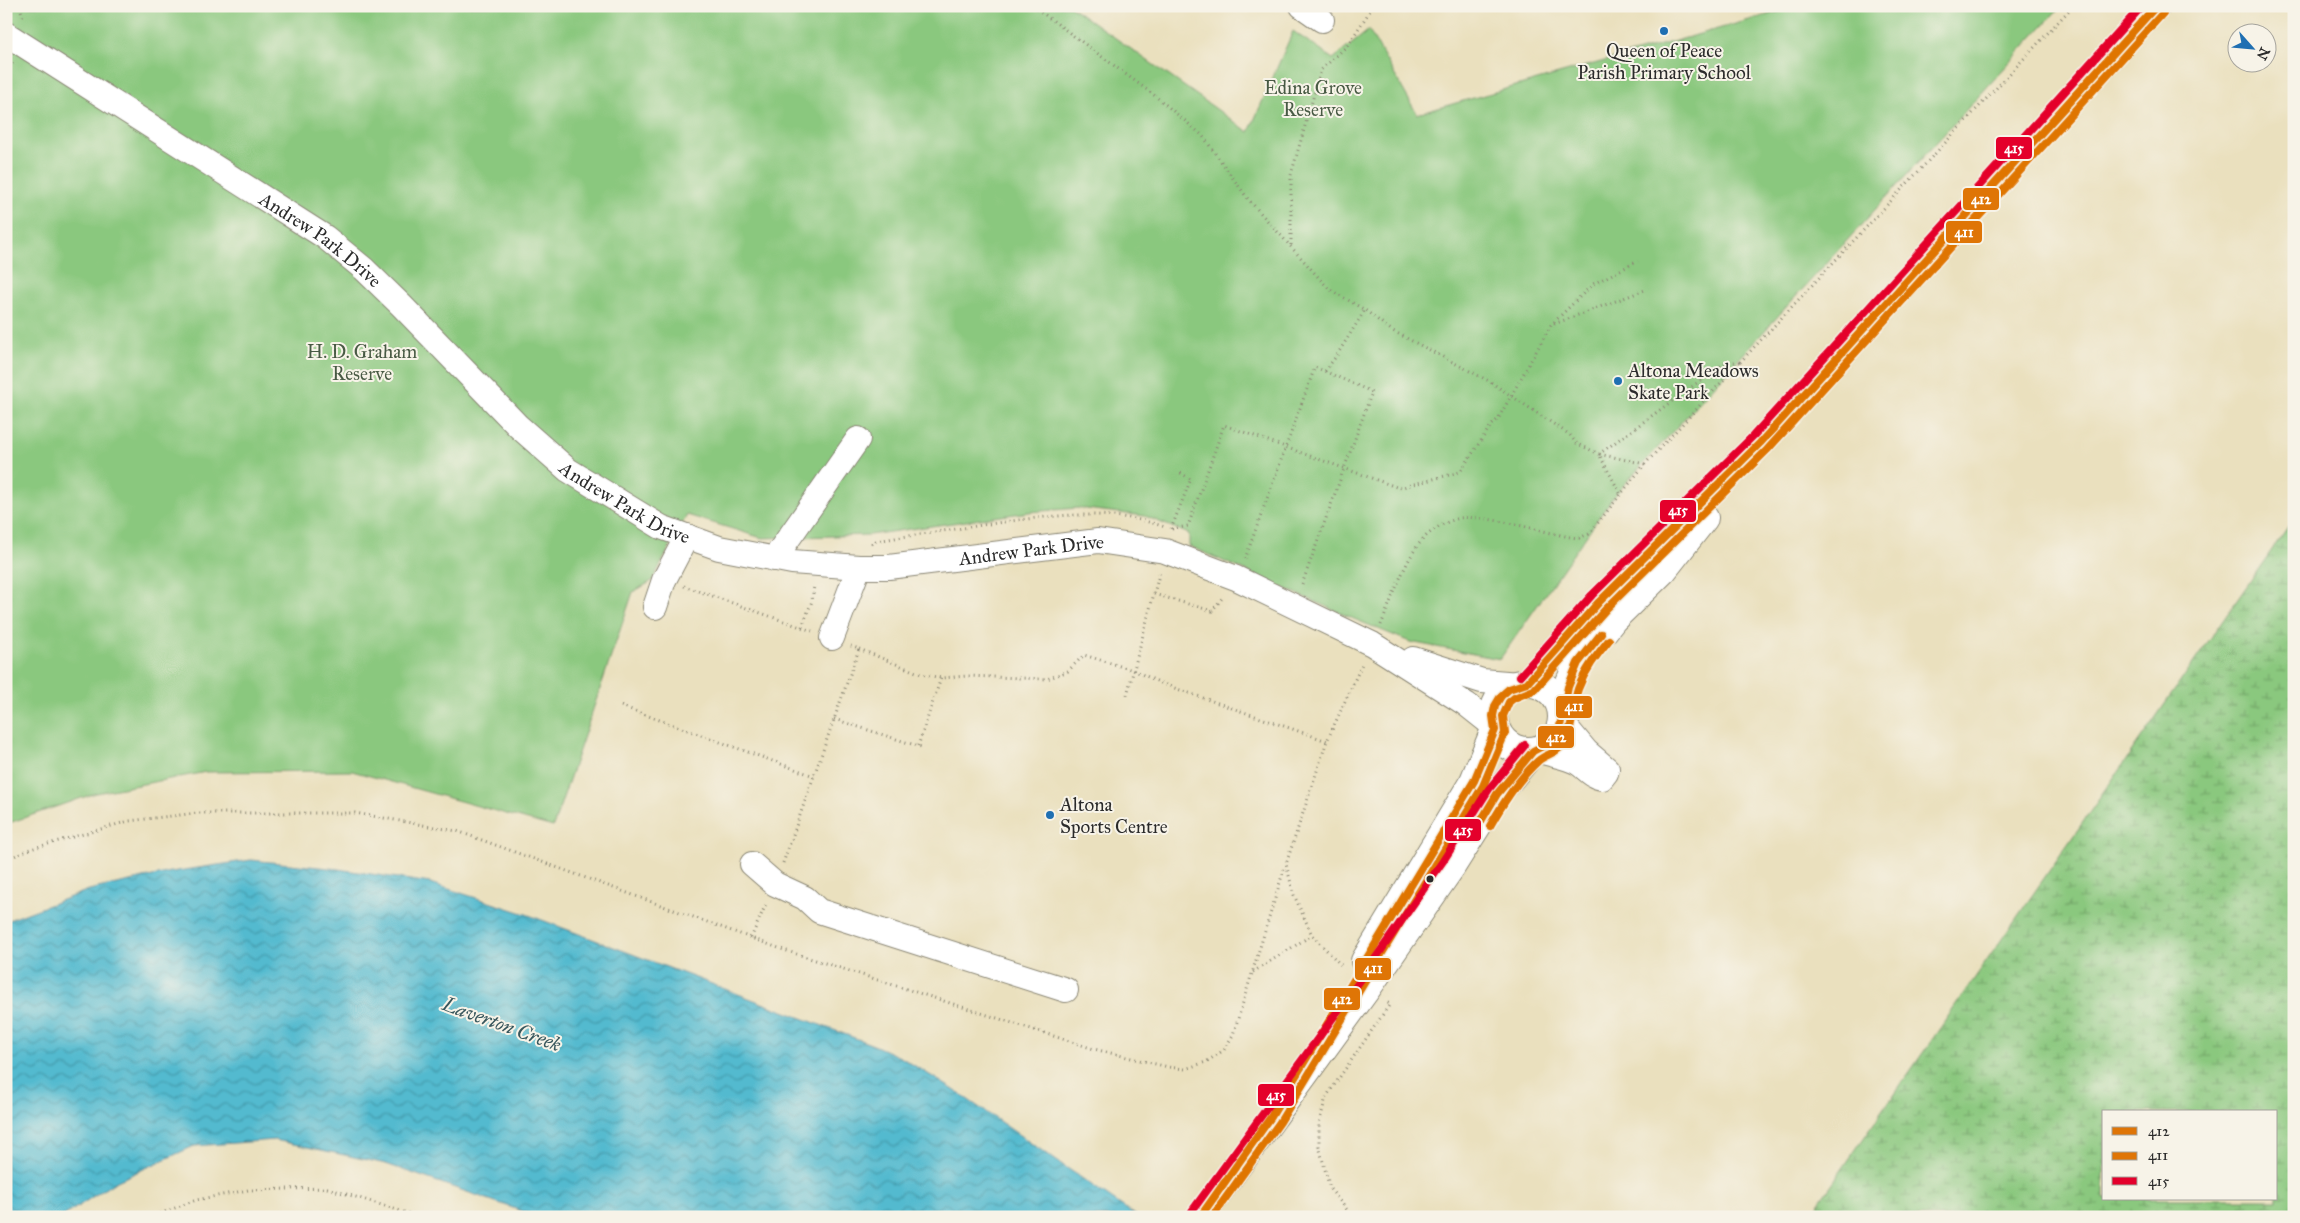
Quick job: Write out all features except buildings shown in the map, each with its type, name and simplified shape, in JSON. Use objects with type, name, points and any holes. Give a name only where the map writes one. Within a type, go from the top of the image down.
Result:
[{"type":"main road","points":[[1523,684],[1599,602],[1760,443],[2155,11]]},
{"type":"main road","points":[[1200,1217],[1271,1117],[1367,988],[1498,794],[1535,751],[1554,740],[1561,720],[1568,687],[1578,663],[1613,619],[1663,570],[1760,443]]},
{"type":"main road","points":[[1535,751],[1522,751],[1511,747],[1502,740],[1495,729],[1493,716],[1496,706],[1509,689],[1523,684],[1538,685],[1548,690],[1558,702],[1561,720]]},
{"type":"main road","points":[[1271,1117],[1474,781],[1495,729]]},
{"type":"street","points":[[1302,6],[1322,20]]},
{"type":"street","name":"Andrew Park Drive","points":[[6,34],[325,237],[396,300],[518,426],[568,470],[661,527],[719,548],[792,562],[859,567],[889,567],[1098,541],[1165,551],[1244,567],[1372,644],[1466,704],[1495,729]]},
{"type":"street","points":[[774,559],[858,439]]},
{"type":"street","points":[[655,607],[664,580],[686,536]]},
{"type":"street","points":[[832,638],[859,567]]},
{"type":"street","name":"Andrew Park Drive","points":[[1372,644],[1482,681],[1523,684]]},
{"type":"street","points":[[1535,751],[1565,757],[1578,763],[1598,778],[1604,776],[1607,769],[1586,751],[1561,720]]},
{"type":"street","points":[[752,864],[775,884],[805,898],[819,911],[1066,990]]},
{"type":"path","points":[[1032,6],[1154,95],[1202,135],[1248,199],[1291,245],[1328,289],[1365,310],[1390,330],[1489,381],[1570,435],[1576,443],[1599,454],[1645,464]]},
{"type":"path","points":[[1291,245],[1290,175],[1321,70],[1348,45],[1373,6]]},
{"type":"path","points":[[1589,534],[1645,464],[2073,6]]},
{"type":"path","points":[[1127,695],[1132,670],[1172,530],[1188,526],[1224,425],[1399,488],[1460,472],[1512,397],[1551,325],[1593,284],[1638,261]]},
{"type":"path","points":[[1551,325],[1645,290]]},
{"type":"path","points":[[1325,371],[1337,356],[1365,310]]},
{"type":"path","points":[[1599,454],[1726,362],[1740,362]]},
{"type":"path","points":[[1154,594],[1212,610],[1244,567],[1315,367],[1372,392],[1300,588],[1293,583]]},
{"type":"path","points":[[1599,454],[1620,493]]},
{"type":"path","points":[[664,580],[832,638],[921,674],[941,678],[968,676],[1047,679],[1068,671],[1084,655],[1132,670],[1163,684],[1327,741]]},
{"type":"path","points":[[751,938],[775,884],[859,649]]},
{"type":"path","points":[[834,719],[920,747],[941,678]]},
{"type":"path","points":[[621,706],[814,776]]},
{"type":"path","points":[[6,860],[27,850],[128,820],[197,813],[355,813],[457,831],[751,938],[1094,1048],[1168,1067],[1185,1069],[1206,1062],[1224,1050],[1233,1035],[1286,864]]},
{"type":"path","points":[[1253,973],[1312,935]]},
{"type":"path","points":[[1353,1217],[1330,1189],[1319,1146],[1319,1124],[1326,1097],[1390,1004]]},
{"type":"path","points":[[151,1217],[196,1200],[248,1190],[327,1188],[420,1217]]},
{"type":"green space","name":"H. D. Graham Reserve","points":[[6,6],[1070,6],[1249,132],[1293,31],[1333,59],[1369,30],[1417,114],[1799,6],[2061,6],[1613,497],[1500,659],[1410,642],[1189,546],[1189,534],[1145,516],[1078,508],[1029,512],[869,535],[762,538],[687,515],[652,581],[633,592],[553,827],[352,771],[206,772],[96,793],[6,824]]},
{"type":"green space","points":[[2294,518],[2294,1217],[1809,1217]]},
{"type":"water","name":"Laverton Creek","points":[[251,860],[338,869],[430,883],[526,914],[876,1046],[902,1058],[954,1090],[1138,1217],[539,1217],[386,1164],[275,1140],[194,1146],[115,1182],[62,1217],[6,1217],[6,921],[89,890],[171,872]]},
{"type":"transit line","name":"415","points":[[1520,676],[1592,595],[1753,436],[2142,6]]},
{"type":"transit line","name":"412","points":[[1200,1217],[1271,1117],[1474,781],[1495,730],[1493,716],[1495,706],[1501,696],[1509,689],[1527,683],[1599,602],[1760,443],[2156,6]]},
{"type":"transit line","name":"411","points":[[1212,1217],[1280,1122],[1483,786],[1505,733],[1503,716],[1509,702],[1534,690],[1606,609],[1767,450],[2163,13]]},
{"type":"transit line","name":"412","points":[[1481,821],[1497,794],[1533,751],[1554,740],[1559,731],[1568,687],[1578,663],[1601,634]]},
{"type":"transit line","name":"411","points":[[1490,826],[1517,783],[1541,759],[1558,750],[1567,738],[1578,689],[1591,663],[1609,640]]},
{"type":"transit line","name":"415","points":[[1192,1211],[1359,982],[1443,861],[1489,789],[1525,745]]},
{"type":"place","name":"Queen of Peace Parish Primary School","points":[[1664,31]]},
{"type":"place","name":"Altona Meadows Skate Park","points":[[1618,381]]},
{"type":"place","name":"Altona Sports Centre","points":[[1050,815]]},
{"type":"park label","name":"Edina Grove Reserve","points":[[1313,98]]}]
